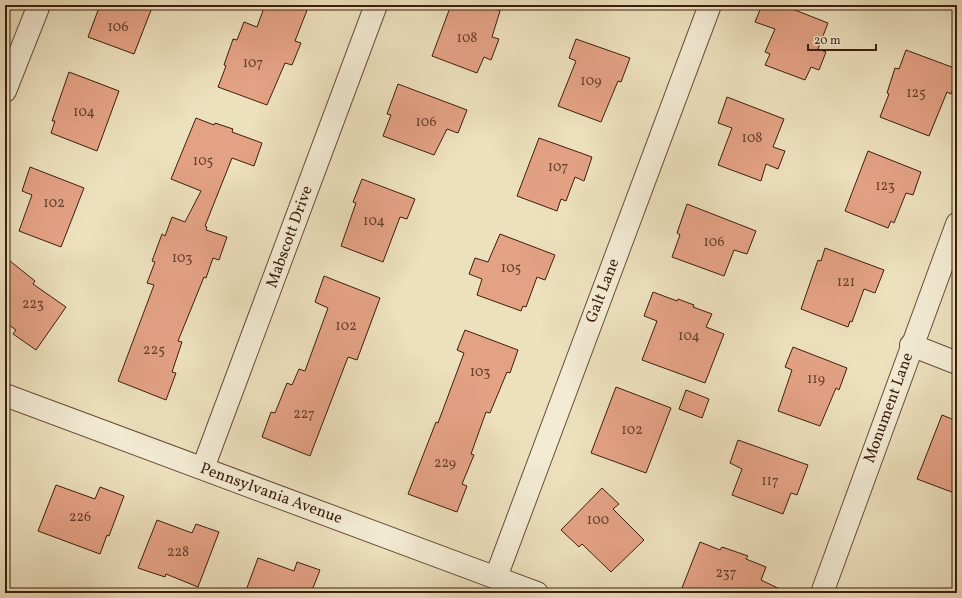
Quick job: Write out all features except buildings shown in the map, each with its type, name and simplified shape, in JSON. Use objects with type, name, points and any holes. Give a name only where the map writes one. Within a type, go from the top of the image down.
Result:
[{"type":"street","points":[[5,91],[39,5]]},
{"type":"street","name":"Mabscott Drive","points":[[203,468],[376,5]]},
{"type":"street","name":"Galt Lane","points":[[496,577],[710,5]]},
{"type":"street","name":"Monument Lane","points":[[822,593],[957,224]]},
{"type":"street","points":[[912,345],[957,363]]},
{"type":"street","name":"Pennsylvania Avenue","points":[[5,395],[537,593]]}]
